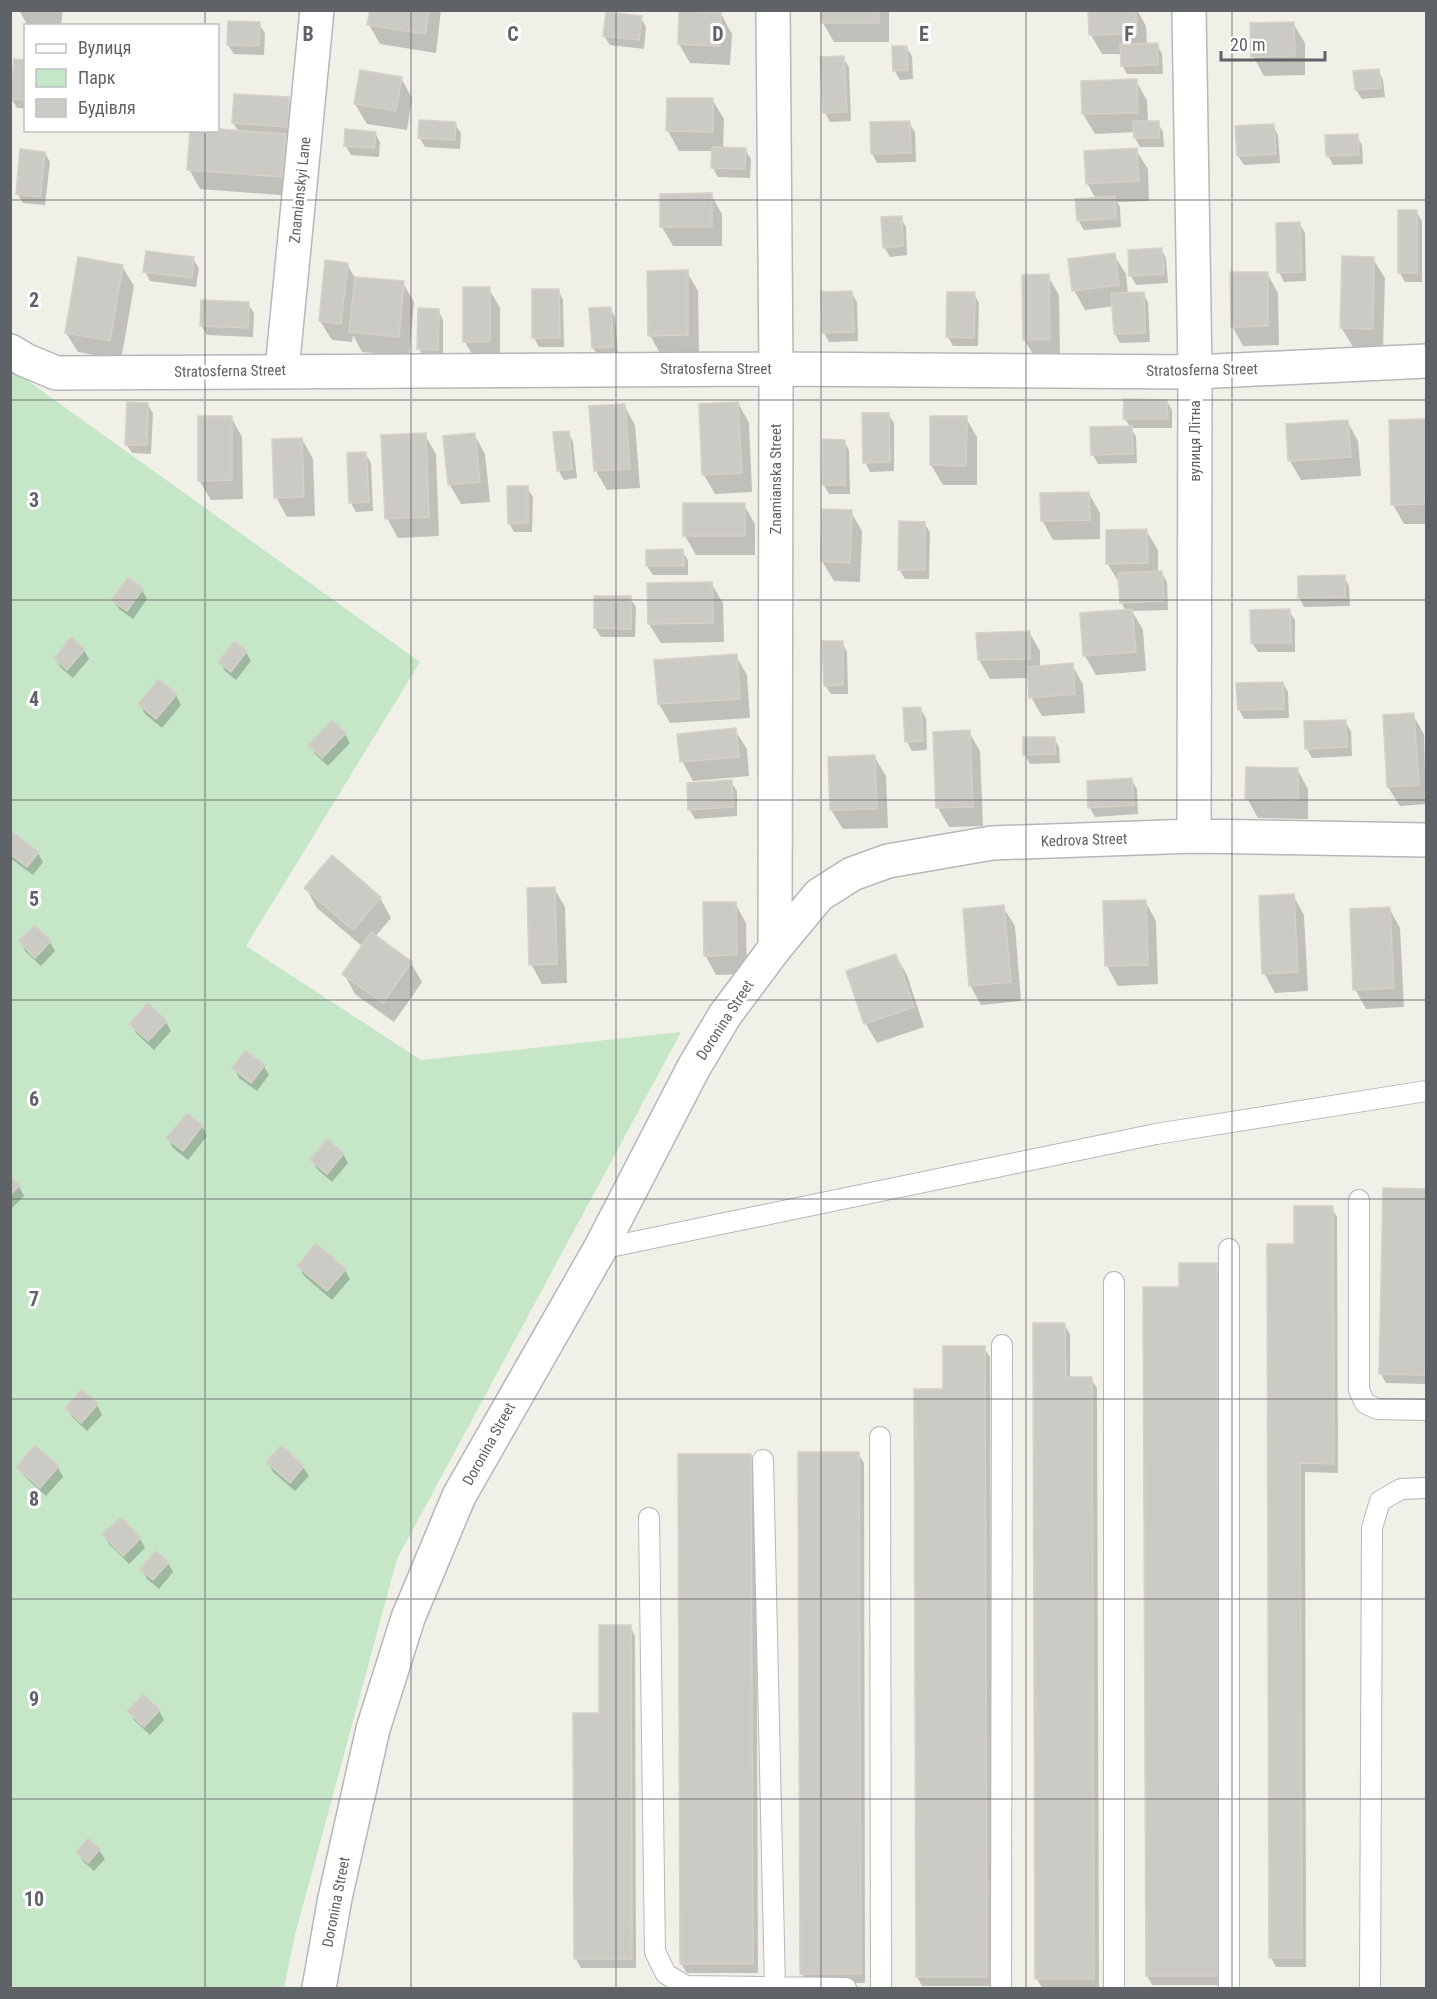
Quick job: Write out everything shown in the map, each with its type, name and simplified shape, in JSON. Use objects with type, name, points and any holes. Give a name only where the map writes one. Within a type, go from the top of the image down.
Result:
[{"type":"street","name":"Znamianskyi Lane","points":[[282,370],[317,10]]},
{"type":"street","name":"Znamianska Street","points":[[772,10],[776,369],[775,948]]},
{"type":"street","name":"вулиця Літна","points":[[1189,10],[1196,372],[1194,836]]},
{"type":"street","name":"Stratosferna Street","points":[[10,351],[56,373],[776,369],[1196,372],[1426,361]]},
{"type":"street","name":"Kedrova Street","points":[[775,948],[819,896],[852,874],[888,861],[992,843],[1194,836],[1426,840]]},
{"type":"street","name":"Doronina Street","points":[[319,1989],[335,1898],[373,1729],[408,1618],[459,1496],[600,1249],[694,1067],[725,1015],[775,948]]},
{"type":"lane","points":[[600,1249],[1156,1134],[1426,1091]]},
{"type":"lane","points":[[1359,1200],[1359,1390],[1365,1403],[1377,1409],[1426,1410]]},
{"type":"lane","points":[[1229,1249],[1229,1989]]},
{"type":"lane","points":[[1114,1282],[1114,1989]]},
{"type":"lane","points":[[1001,1989],[1002,1345]]},
{"type":"lane","points":[[880,1437],[881,1989]]},
{"type":"lane","points":[[763,1460],[774,1988]]},
{"type":"lane","points":[[1370,1989],[1372,1528],[1380,1501],[1401,1489],[1426,1488]]},
{"type":"lane","points":[[649,1518],[655,1953],[666,1974],[686,1986],[846,1989]]},
{"type":"green space","points":[[10,368],[420,662],[246,946],[421,1060],[681,1032],[397,1559],[295,1935],[284,1988],[11,1988]]},
{"type":"building","points":[[370,10],[429,10],[425,34],[367,25]]},
{"type":"building","points":[[821,10],[879,10],[879,23],[821,23]]},
{"type":"building","points":[[1088,10],[1136,10],[1137,34],[1089,35]]},
{"type":"building","points":[[679,11],[721,13],[720,46],[678,44]]},
{"type":"building","points":[[606,12],[642,16],[639,40],[603,36]]},
{"type":"building","points":[[228,21],[260,22],[259,46],[227,45]]},
{"type":"building","points":[[1294,22],[1295,56],[1251,57],[1250,23]]},
{"type":"building","points":[[1158,43],[1158,65],[1121,66],[1120,44]]},
{"type":"building","points":[[892,46],[907,46],[908,70],[893,71]]},
{"type":"building","points":[[844,56],[847,112],[823,113],[820,57]]},
{"type":"building","points":[[14,59],[24,60],[24,100],[10,99]]},
{"type":"building","points":[[1379,69],[1381,88],[1355,90],[1353,71]]},
{"type":"building","points":[[360,70],[402,77],[396,111],[354,104]]},
{"type":"building","points":[[1137,79],[1138,113],[1082,114],[1081,81]]},
{"type":"building","points":[[234,94],[289,97],[288,127],[232,123]]},
{"type":"building","points":[[667,98],[713,98],[713,132],[666,131]]},
{"type":"building","points":[[419,120],[456,122],[455,140],[418,138]]},
{"type":"building","points":[[910,121],[911,153],[871,154],[870,122]]},
{"type":"building","points":[[1133,121],[1159,121],[1159,138],[1134,138]]},
{"type":"building","points":[[1274,124],[1276,154],[1237,156],[1235,126]]},
{"type":"building","points":[[219,129],[286,134],[282,177],[187,170],[190,132],[219,132]]},
{"type":"building","points":[[345,129],[376,132],[374,148],[344,146]]},
{"type":"building","points":[[1358,134],[1359,155],[1326,156],[1325,135]]},
{"type":"building","points":[[712,147],[746,148],[745,169],[711,168]]},
{"type":"building","points":[[1137,148],[1139,181],[1086,184],[1084,151]]},
{"type":"building","points":[[20,149],[45,152],[40,197],[16,194]]},
{"type":"building","points":[[712,193],[712,227],[660,227],[660,194]]},
{"type":"building","points":[[1115,196],[1116,218],[1077,221],[1075,199]]},
{"type":"building","points":[[1398,210],[1417,210],[1417,273],[1398,273]]},
{"type":"building","points":[[902,216],[903,246],[883,248],[881,217]]},
{"type":"building","points":[[1300,222],[1302,272],[1277,273],[1276,223]]},
{"type":"building","points":[[1162,248],[1164,274],[1129,276],[1128,250]]},
{"type":"building","points":[[146,251],[194,257],[192,278],[143,272]]},
{"type":"building","points":[[1115,253],[1119,285],[1072,291],[1068,259]]},
{"type":"building","points":[[1342,256],[1374,257],[1373,329],[1340,328]]},
{"type":"building","points":[[78,257],[123,265],[110,341],[65,333]]},
{"type":"building","points":[[325,260],[348,263],[341,324],[319,321]]},
{"type":"building","points":[[688,270],[688,335],[648,336],[647,271]]},
{"type":"building","points":[[1230,272],[1268,272],[1268,326],[1231,327]]},
{"type":"building","points":[[1049,274],[1050,339],[1023,340],[1022,275]]},
{"type":"building","points":[[355,277],[404,281],[399,337],[349,332]]},
{"type":"building","points":[[463,287],[490,287],[490,342],[463,342]]},
{"type":"building","points":[[532,289],[559,289],[560,338],[532,338]]},
{"type":"building","points":[[852,291],[854,332],[822,333],[821,292]]},
{"type":"building","points":[[947,292],[975,292],[974,338],[946,337]]},
{"type":"building","points":[[1144,292],[1145,333],[1114,334],[1111,293]]},
{"type":"building","points":[[201,300],[249,302],[248,328],[200,326]]},
{"type":"building","points":[[611,307],[613,347],[592,348],[589,308]]},
{"type":"building","points":[[418,308],[439,309],[438,350],[417,349]]},
{"type":"building","points":[[1124,399],[1167,400],[1168,419],[1123,419]]},
{"type":"building","points":[[127,402],[148,403],[147,445],[125,445]]},
{"type":"building","points":[[738,402],[742,473],[702,475],[699,404]]},
{"type":"building","points":[[625,404],[630,469],[594,471],[589,406]]},
{"type":"building","points":[[862,413],[889,413],[890,462],[863,463]]},
{"type":"building","points":[[198,416],[232,416],[232,480],[198,481]]},
{"type":"building","points":[[930,416],[967,416],[966,466],[930,465]]},
{"type":"building","points":[[1426,419],[1426,504],[1391,505],[1389,420]]},
{"type":"building","points":[[1348,420],[1351,457],[1288,461],[1286,424]]},
{"type":"building","points":[[1132,426],[1133,454],[1091,455],[1090,427]]},
{"type":"building","points":[[569,431],[572,469],[557,471],[553,432]]},
{"type":"building","points":[[426,433],[429,517],[385,519],[381,435]]},
{"type":"building","points":[[475,433],[480,482],[448,485],[443,436]]},
{"type":"building","points":[[302,438],[304,497],[274,498],[272,439]]},
{"type":"building","points":[[823,439],[845,440],[845,485],[822,485]]},
{"type":"building","points":[[366,452],[369,502],[349,503],[347,453]]},
{"type":"building","points":[[507,486],[528,486],[528,523],[508,524]]},
{"type":"building","points":[[1089,492],[1090,520],[1041,521],[1040,493]]},
{"type":"building","points":[[683,503],[745,503],[745,536],[683,536]]},
{"type":"building","points":[[822,509],[852,510],[850,563],[821,561]]},
{"type":"building","points":[[899,521],[925,522],[925,570],[898,570]]},
{"type":"building","points":[[1147,529],[1148,563],[1106,564],[1106,530]]},
{"type":"building","points":[[683,549],[684,566],[646,566],[646,550]]},
{"type":"building","points":[[1162,571],[1164,601],[1120,603],[1118,573]]},
{"type":"building","points":[[1345,575],[1345,597],[1298,598],[1298,576]]},
{"type":"building","points":[[128,577],[143,589],[127,611],[111,600]]},
{"type":"building","points":[[712,582],[713,623],[648,624],[647,583]]},
{"type":"building","points":[[594,596],[631,596],[631,629],[594,628]]},
{"type":"building","points":[[1132,609],[1136,652],[1083,656],[1080,613]]},
{"type":"building","points":[[1290,609],[1291,643],[1251,643],[1250,610]]},
{"type":"building","points":[[1030,631],[1030,659],[978,660],[976,633]]},
{"type":"building","points":[[71,637],[85,649],[67,670],[54,658]]},
{"type":"building","points":[[234,641],[247,651],[231,672],[218,662]]},
{"type":"building","points":[[822,641],[843,641],[843,685],[824,686]]},
{"type":"building","points":[[737,654],[740,699],[658,704],[654,660]]},
{"type":"building","points":[[1073,663],[1075,694],[1029,698],[1027,667]]},
{"type":"building","points":[[159,679],[177,694],[156,719],[138,704]]},
{"type":"building","points":[[1283,682],[1284,709],[1238,710],[1236,683]]},
{"type":"building","points":[[921,707],[923,741],[905,742],[903,708]]},
{"type":"building","points":[[1414,713],[1419,785],[1387,787],[1383,715]]},
{"type":"building","points":[[332,720],[346,733],[322,758],[308,745]]},
{"type":"building","points":[[1346,720],[1347,747],[1305,749],[1304,721]]},
{"type":"building","points":[[736,728],[739,757],[680,762],[677,734]]},
{"type":"building","points":[[970,730],[973,807],[936,808],[933,732]]},
{"type":"building","points":[[1023,737],[1055,737],[1055,754],[1023,755]]},
{"type":"building","points":[[875,755],[877,809],[830,810],[828,757]]},
{"type":"building","points":[[1246,767],[1298,768],[1298,800],[1245,799]]},
{"type":"building","points":[[1132,778],[1134,805],[1088,808],[1087,781]]},
{"type":"building","points":[[732,780],[733,807],[688,810],[687,783]]},
{"type":"building","points":[[10,830],[39,852],[27,867],[10,854]]},
{"type":"building","points":[[332,855],[381,897],[353,930],[304,888]]},
{"type":"building","points":[[555,887],[557,964],[529,965],[527,888]]},
{"type":"building","points":[[1294,894],[1298,972],[1262,974],[1259,896]]},
{"type":"building","points":[[1146,900],[1148,965],[1105,966],[1103,901]]},
{"type":"building","points":[[703,902],[736,902],[737,955],[704,956]]},
{"type":"building","points":[[1004,905],[1011,982],[969,986],[963,909]]},
{"type":"building","points":[[1390,907],[1394,988],[1353,990],[1350,909]]},
{"type":"building","points":[[35,925],[51,941],[35,958],[18,941]]},
{"type":"building","points":[[371,932],[412,962],[383,1003],[342,974]]},
{"type":"building","points":[[896,954],[914,1007],[864,1024],[846,971]]},
{"type":"building","points":[[148,1003],[167,1021],[148,1041],[129,1024]]},
{"type":"building","points":[[245,1050],[265,1065],[251,1083],[232,1068]]},
{"type":"building","points":[[187,1113],[203,1125],[183,1151],[166,1138]]},
{"type":"building","points":[[327,1139],[344,1153],[327,1174],[310,1160]]},
{"type":"building","points":[[10,1176],[20,1185],[10,1195]]},
{"type":"building","points":[[1383,1188],[1426,1189],[1426,1375],[1379,1374]]},
{"type":"building","points":[[1294,1206],[1333,1206],[1334,1464],[1300,1463],[1302,1958],[1269,1958],[1267,1244],[1294,1244]]},
{"type":"building","points":[[316,1243],[346,1269],[327,1291],[297,1266]]},
{"type":"building","points":[[1179,1263],[1217,1263],[1219,1976],[1146,1976],[1143,1287],[1179,1287]]},
{"type":"building","points":[[1033,1323],[1065,1323],[1066,1377],[1092,1377],[1094,1979],[1035,1979]]},
{"type":"building","points":[[943,1346],[985,1346],[987,1977],[916,1977],[914,1389],[943,1389]]},
{"type":"building","points":[[82,1389],[98,1404],[81,1423],[65,1408]]},
{"type":"building","points":[[35,1445],[59,1466],[40,1488],[16,1467]]},
{"type":"building","points":[[281,1445],[304,1466],[290,1483],[266,1462]]},
{"type":"building","points":[[798,1452],[859,1452],[861,1974],[800,1974]]},
{"type":"building","points":[[678,1454],[751,1454],[753,1964],[680,1964]]},
{"type":"building","points":[[121,1517],[141,1538],[123,1556],[102,1534]]},
{"type":"building","points":[[156,1551],[169,1562],[153,1580],[140,1569]]},
{"type":"building","points":[[599,1625],[631,1625],[632,1959],[574,1959],[573,1713],[599,1713]]},
{"type":"building","points":[[143,1694],[160,1710],[144,1727],[127,1711]]},
{"type":"building","points":[[88,1838],[100,1849],[88,1863],[76,1852]]}]
